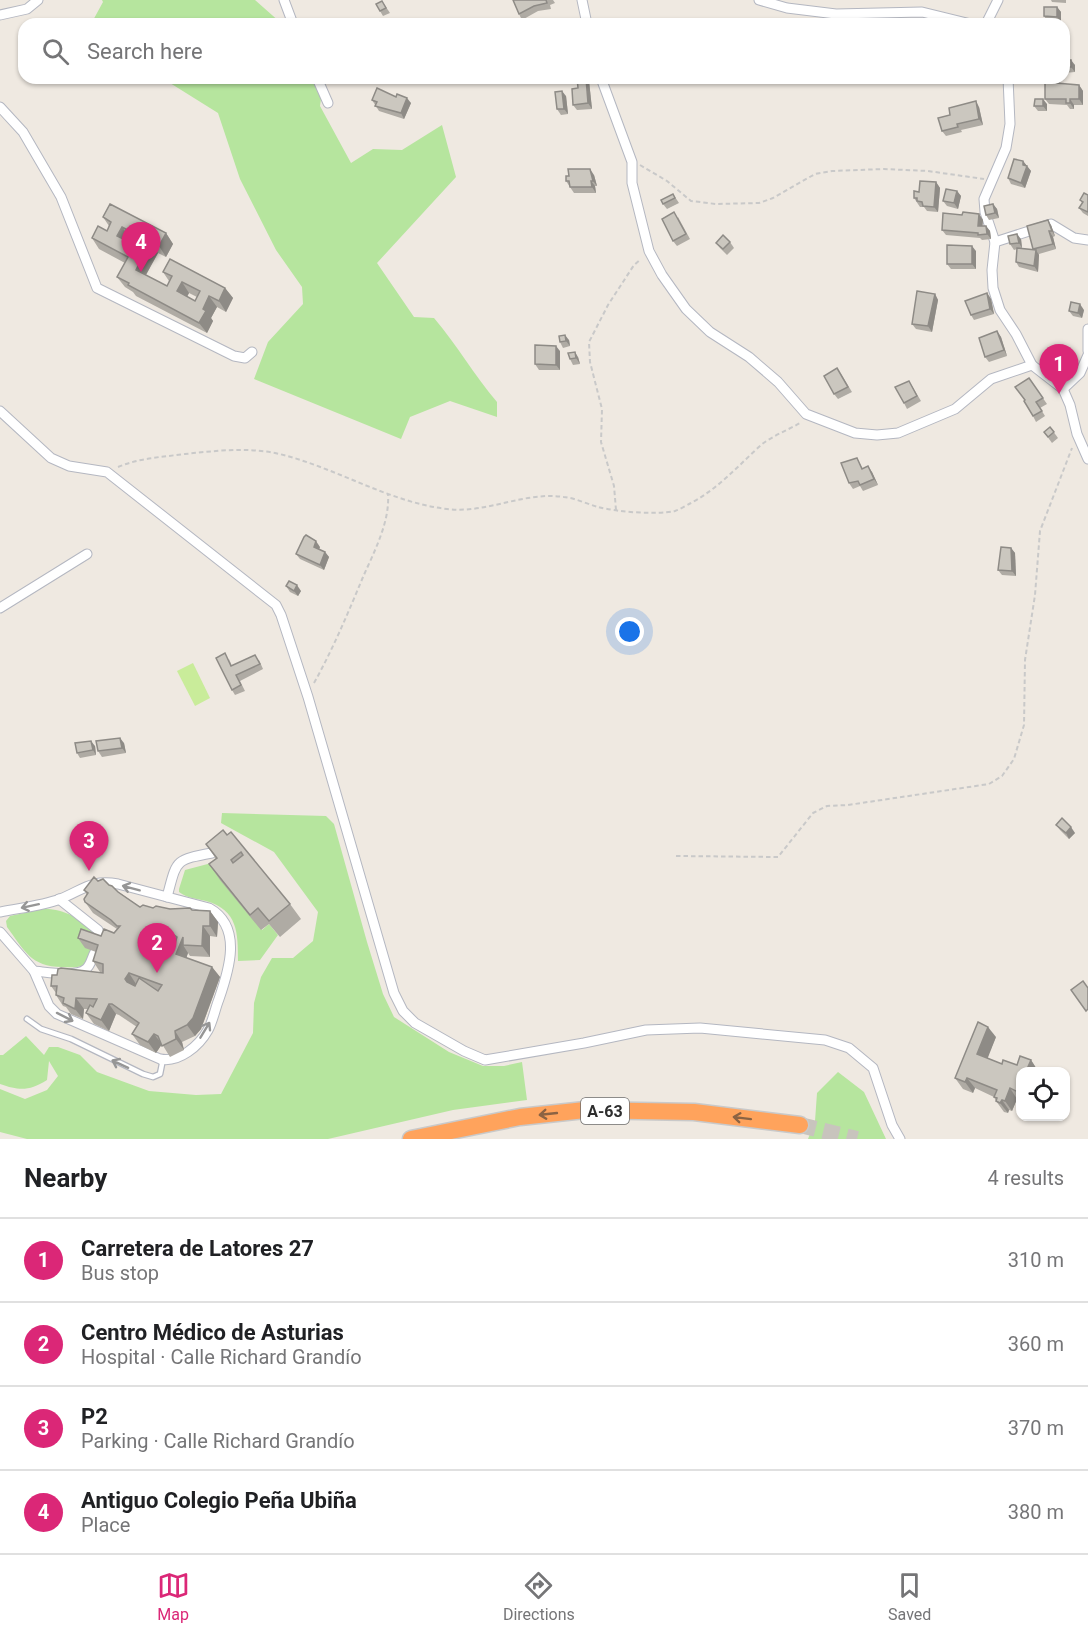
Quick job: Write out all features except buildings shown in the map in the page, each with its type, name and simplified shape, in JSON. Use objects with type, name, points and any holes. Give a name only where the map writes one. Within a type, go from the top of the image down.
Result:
[{"type":"highway","name":"A-63","points":[[411,1139],[520,1117],[585,1110],[694,1112],[800,1125]]},
{"type":"street","points":[[0,15],[27,9],[38,0]]},
{"type":"street","points":[[284,0],[291,18]]},
{"type":"street","points":[[582,0],[586,18]]},
{"type":"street","points":[[759,0],[787,8],[836,14],[922,12],[946,18]]},
{"type":"street","points":[[989,18],[998,0]]},
{"type":"street","points":[[320,84],[328,103]]},
{"type":"street","points":[[603,84],[632,162],[632,183],[649,251],[662,275],[686,309],[710,332],[749,357],[777,382],[806,414],[855,433],[877,435],[898,433],[955,409],[991,379],[1032,365]]},
{"type":"street","points":[[1008,84],[1010,124],[1006,148],[984,199],[985,212],[995,242],[993,288],[1000,310],[1032,365],[1062,389],[1070,405],[1077,434],[1088,459]]},
{"type":"street","points":[[0,107],[23,132],[61,197],[98,288],[234,356],[245,358],[252,352]]},
{"type":"street","points":[[995,242],[1051,224],[1074,238],[1088,240]]},
{"type":"street","points":[[1062,389],[1080,373],[1088,353],[1088,329]]},
{"type":"street","points":[[0,411],[51,458],[69,466],[107,472],[276,605],[282,615],[309,697],[394,993],[403,1011],[415,1023],[464,1051],[485,1060],[646,1030],[700,1028],[825,1040],[849,1048],[873,1068],[892,1125],[900,1139]]},
{"type":"street","points":[[0,608],[87,554]]},
{"type":"street","points":[[166,897],[177,864],[184,858],[212,853]]},
{"type":"street","points":[[0,912],[59,899],[90,884],[104,881],[209,908],[219,914],[227,925],[231,960],[207,1030],[177,1059],[169,1061],[57,1014],[49,1006],[34,970],[0,932]]},
{"type":"street","points":[[34,970],[57,974],[82,973],[88,967],[100,938],[98,930],[59,899]]},
{"type":"lane","points":[[27,1019],[41,1029],[71,1040],[142,1074],[153,1077],[160,1074],[162,1064],[160,1059]]},
{"type":"path","points":[[632,162],[667,181],[691,201],[716,204],[759,203],[773,198],[815,174],[832,171],[895,169],[992,180]]},
{"type":"path","points":[[616,510],[614,486],[601,442],[602,409],[590,362],[589,342],[608,305],[634,266],[649,251]]},
{"type":"path","points":[[107,472],[142,459],[238,449],[274,453],[388,494],[426,506],[450,510],[479,509],[540,496],[565,497],[600,508],[616,510],[641,512],[676,510],[707,495],[763,443],[801,423],[806,414]]},
{"type":"path","points":[[676,856],[778,857],[813,813],[827,806],[989,784],[1002,776],[1017,751],[1024,725],[1025,660],[1035,595],[1040,531],[1077,434]]},
{"type":"path","points":[[309,697],[378,542],[389,507],[388,494]]},
{"type":"green space","points":[[102,0],[255,0],[275,18],[94,18]]},
{"type":"green space","points":[[172,84],[323,84],[320,106],[351,163],[373,149],[402,150],[442,125],[456,177],[377,263],[414,317],[434,318],[442,328],[497,402],[497,417],[450,401],[410,417],[401,439],[254,379],[268,342],[303,304],[302,287],[276,250],[240,179],[218,113]]},
{"type":"green space","points":[[193,663],[210,698],[195,706],[177,671]]},
{"type":"green space","points":[[222,813],[326,816],[334,824],[383,994],[394,1017],[449,1052],[483,1066],[504,1066],[522,1062],[527,1100],[453,1110],[328,1139],[27,1139],[0,1132],[0,1089],[25,1099],[47,1090],[58,1076],[49,1061],[47,1080],[41,1084],[24,1089],[0,1084],[0,1055],[26,1036],[44,1055],[49,1047],[58,1047],[80,1055],[97,1072],[149,1091],[196,1095],[221,1094],[253,1033],[254,1003],[261,977],[272,958],[293,958],[313,941],[318,912],[274,852],[221,823]]},
{"type":"green space","points":[[219,861],[262,930],[269,924],[278,935],[260,960],[238,961],[238,941],[234,924],[225,910],[179,892],[185,870]]},
{"type":"green space","points":[[43,909],[57,910],[71,915],[84,923],[94,934],[91,951],[82,966],[51,966],[35,960],[29,956],[7,927],[6,921],[10,916]]},
{"type":"green space","points":[[838,1072],[864,1092],[886,1139],[808,1139],[815,1121],[817,1093]]},
{"type":"tunnel","points":[[800,1125],[857,1139]]},
{"type":"place","name":"Antiguo Colegio Peña Ubiña","points":[[141,272]]},
{"type":"place","name":"Carretera de Latores 27","points":[[1059,394]]},
{"type":"place","name":"P2","points":[[89,871]]},
{"type":"place","name":"Centro Médico de Asturias","points":[[157,973]]}]
